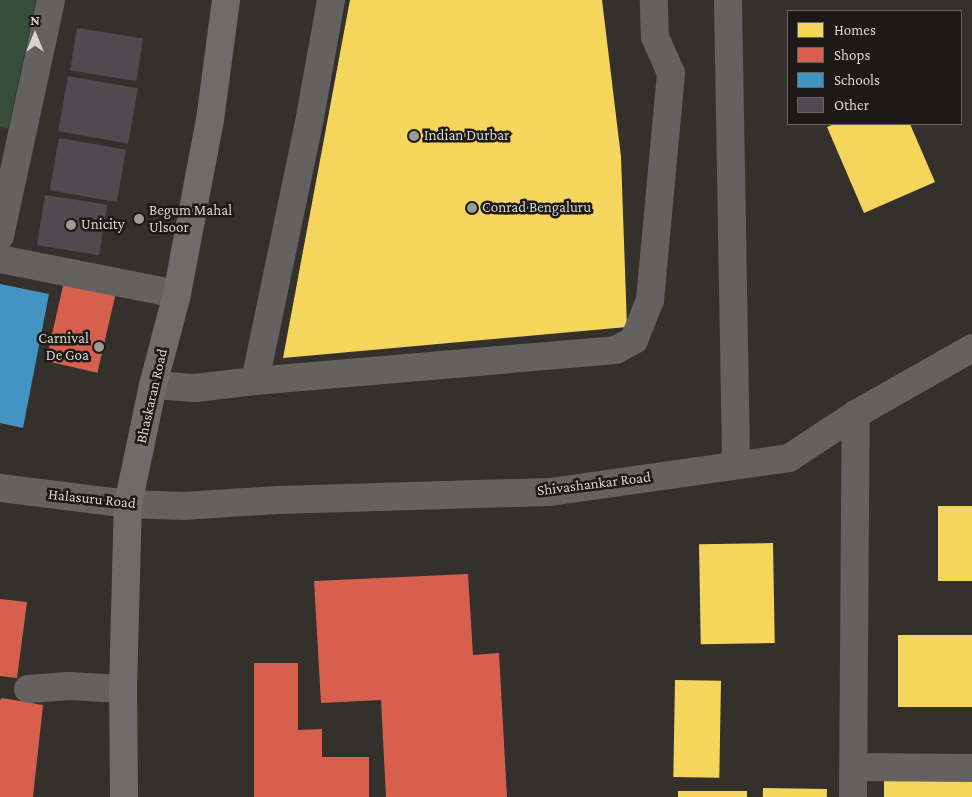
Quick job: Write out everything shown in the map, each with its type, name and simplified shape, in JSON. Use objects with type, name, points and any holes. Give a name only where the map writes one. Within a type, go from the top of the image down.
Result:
[{"type":"main road","name":"Bhaskaran Road","points":[[124,797],[123,689],[128,504],[153,385],[177,294],[210,120],[226,0]]},
{"type":"street","points":[[0,236],[51,0]]},
{"type":"street","points":[[255,381],[310,116],[331,0]]},
{"type":"street","points":[[153,385],[195,388],[255,381],[616,350],[634,340],[650,300],[670,73],[655,37],[654,0]]},
{"type":"street","points":[[728,0],[736,465]]},
{"type":"street","points":[[0,259],[177,294]]},
{"type":"street","name":"Shivashankar Road","points":[[184,506],[278,500],[550,492],[789,458],[856,414],[972,348]]},
{"type":"street","points":[[853,797],[856,414]]},
{"type":"street","name":"Halasuru Road","points":[[0,488],[128,504],[184,506]]},
{"type":"street","points":[[28,689],[69,686],[123,689]]},
{"type":"street","points":[[854,767],[972,768]]},
{"type":"green space","points":[[0,0],[36,0],[8,129],[0,127]]},
{"type":"building: Homes","points":[[350,0],[602,0],[621,157],[627,327],[283,358]]},
{"type":"building: Homes","points":[[832,125],[910,125],[935,182],[864,213],[827,127]]},
{"type":"building: Homes","points":[[938,506],[972,506],[972,581],[938,581]]},
{"type":"building: Homes","points":[[773,543],[775,643],[701,644],[699,544]]},
{"type":"building: Homes","points":[[898,635],[972,635],[972,707],[898,707]]},
{"type":"building: Homes","points":[[675,680],[721,681],[719,778],[673,777]]},
{"type":"building: Homes","points":[[884,777],[972,777],[972,797],[884,797]]},
{"type":"building: Homes","points":[[763,788],[827,789],[827,797],[763,797]]},
{"type":"building: Homes","points":[[678,791],[747,791],[747,797],[678,797]]},
{"type":"building: Shops","points":[[64,282],[116,294],[97,373],[46,361]]},
{"type":"building: Shops","points":[[468,574],[473,655],[499,653],[507,797],[386,797],[381,700],[321,703],[314,581]]},
{"type":"building: Shops","points":[[0,599],[27,602],[17,678],[0,676]]},
{"type":"building: Shops","points":[[254,663],[298,663],[298,730],[322,729],[322,757],[369,757],[369,797],[254,797]]},
{"type":"building: Shops","points":[[2,698],[43,705],[33,797],[0,797],[0,700]]},
{"type":"building: Schools","points":[[0,284],[49,294],[23,428],[0,423]]},
{"type":"building: Other","points":[[77,28],[143,38],[136,81],[70,70]]},
{"type":"building: Other","points":[[68,76],[138,88],[128,143],[58,131]]},
{"type":"building: Other","points":[[59,138],[126,150],[117,202],[50,190]]},
{"type":"building: Other","name":"Unicity","points":[[45,195],[107,205],[99,255],[37,245]]},
{"type":"place","name":"Indian Durbar","points":[[414,136]]},
{"type":"place","name":"Conrad Bengaluru","points":[[472,208]]},
{"type":"place","name":"Begum Mahal Ulsoor","points":[[139,219]]},
{"type":"place","name":"Unicity","points":[[71,225]]},
{"type":"place","name":"Carnival De Goa","points":[[99,347]]}]
